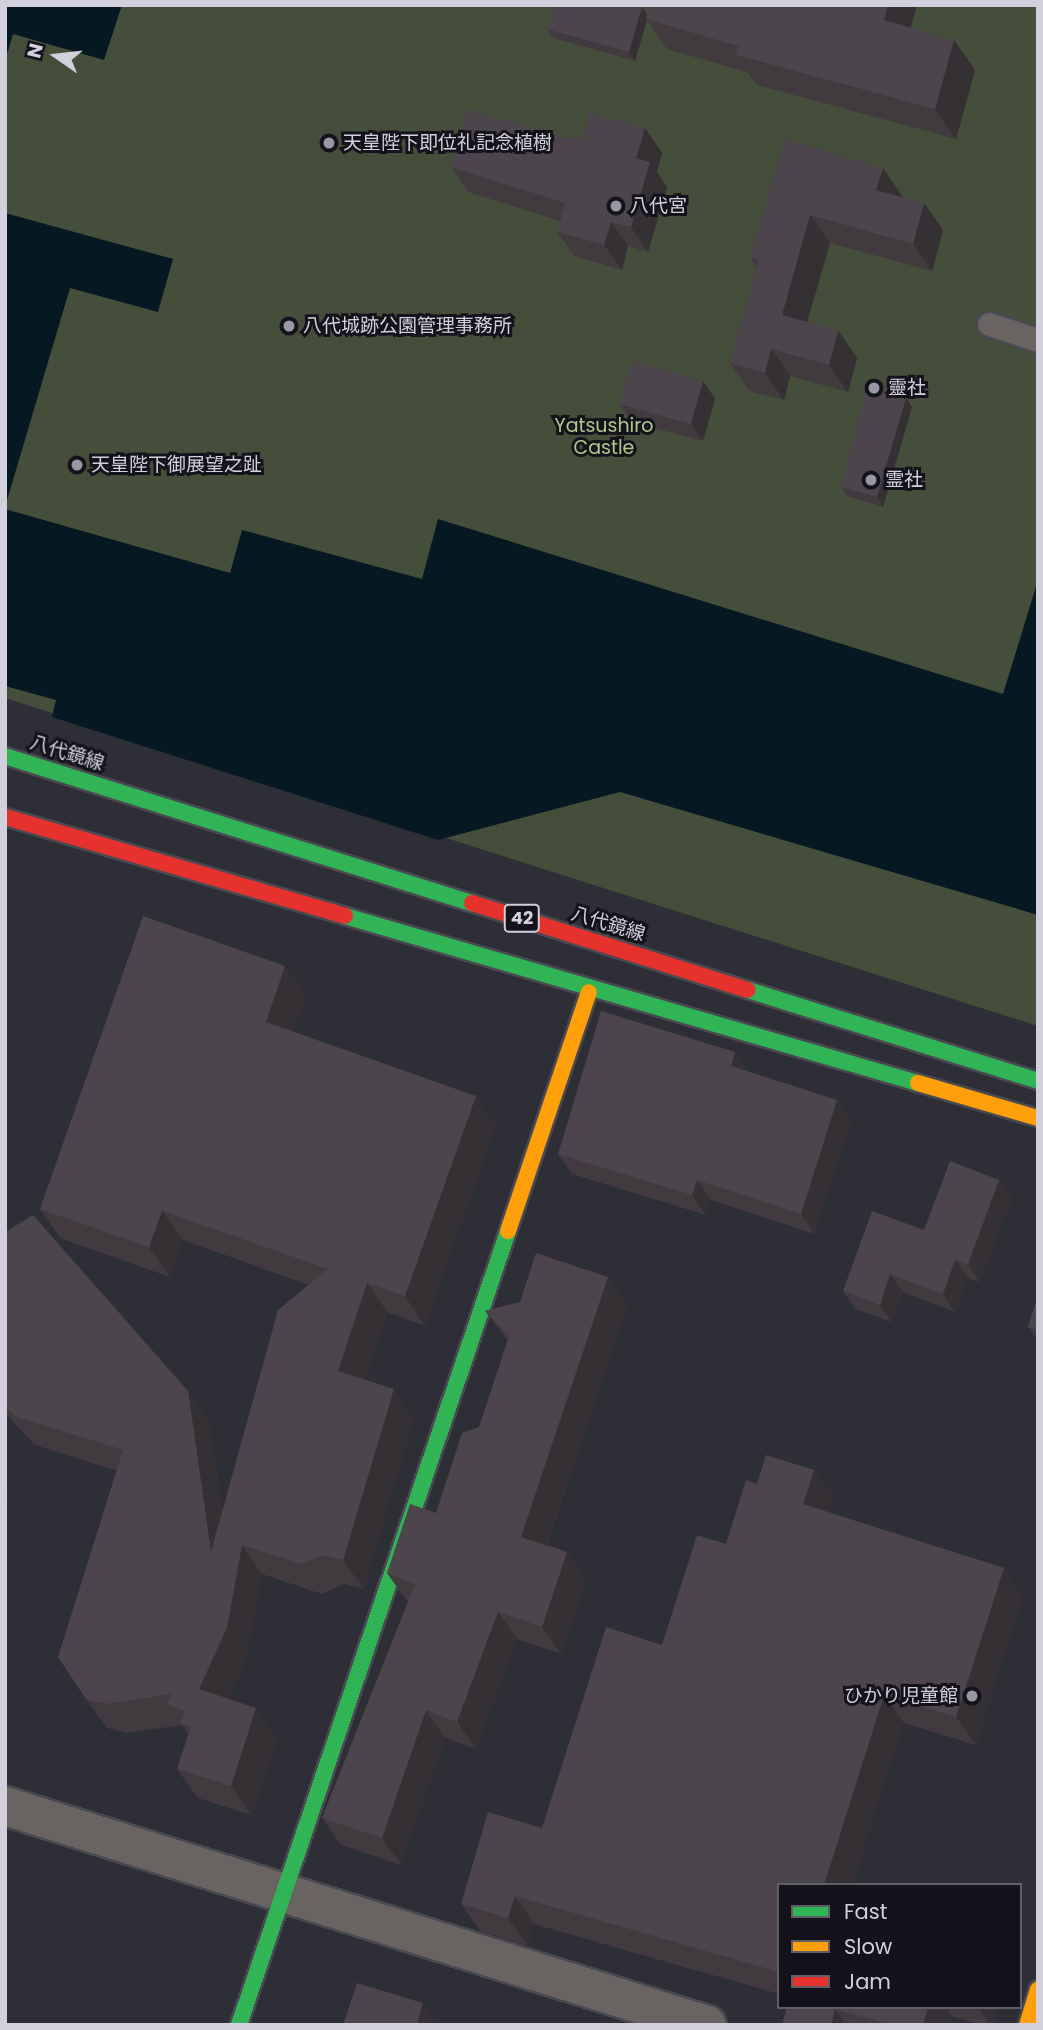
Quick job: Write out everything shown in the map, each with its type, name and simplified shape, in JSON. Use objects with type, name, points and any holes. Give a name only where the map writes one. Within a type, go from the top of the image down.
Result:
[{"type":"main road","name":"八代鏡線","points":[[5,756],[1038,1081]]},
{"type":"main road","points":[[5,817],[589,992],[1038,1118]]},
{"type":"main road","points":[[239,2025],[589,992]]},
{"type":"main road","points":[[1027,2025],[1038,1990]]},
{"type":"street","points":[[5,1806],[281,1896],[707,2025]]},
{"type":"lane","points":[[989,324],[1038,340]]},
{"type":"green space","name":"Yatsushiro Castle","points":[[5,5],[1038,5],[1038,1026],[5,698]]},
{"type":"water","points":[[5,5],[122,5],[104,60],[13,34],[5,61]]},
{"type":"water","points":[[5,213],[173,259],[158,312],[70,288],[5,507]]},
{"type":"water","points":[[5,509],[230,573],[242,530],[422,579],[438,519],[1003,694],[1038,580],[1038,915],[620,792],[438,840],[52,717],[56,700],[5,686]]},
{"type":"building","points":[[554,5],[642,6],[629,52],[547,29]]},
{"type":"building","points":[[650,5],[888,5],[884,20],[954,40],[935,109],[736,55],[738,46],[646,19]]},
{"type":"building","name":"八代宮","points":[[467,109],[566,138],[583,138],[590,112],[645,128],[636,158],[650,162],[631,227],[611,222],[604,245],[557,232],[565,203],[451,167]]},
{"type":"building","points":[[785,139],[883,168],[876,190],[924,203],[913,244],[810,215],[782,315],[838,330],[829,365],[771,349],[765,373],[730,363],[759,260],[750,258]]},
{"type":"building","points":[[632,361],[703,381],[691,424],[619,404]]},
{"type":"building","points":[[867,387],[906,398],[877,497],[841,487]]},
{"type":"building","points":[[143,916],[285,966],[266,1022],[476,1096],[405,1296],[367,1283],[338,1371],[394,1389],[343,1560],[324,1555],[301,1564],[242,1545],[227,1628],[199,1689],[256,1708],[231,1786],[177,1769],[191,1727],[181,1724],[185,1711],[168,1704],[171,1694],[106,1704],[86,1699],[58,1657],[123,1450],[15,1416],[5,1406],[5,1232],[33,1215],[188,1391],[211,1552],[278,1310],[328,1269],[162,1211],[149,1247],[40,1209]]},
{"type":"building","points":[[601,1011],[735,1052],[731,1066],[837,1100],[801,1214],[697,1180],[692,1195],[558,1154]]},
{"type":"building","points":[[950,1161],[999,1180],[968,1264],[955,1260],[943,1294],[890,1274],[880,1305],[843,1291],[872,1211],[924,1230]]},
{"type":"building","points":[[536,1253],[608,1277],[521,1537],[567,1552],[542,1627],[498,1612],[457,1722],[426,1710],[382,1838],[322,1818],[415,1584],[387,1573],[410,1504],[436,1513],[462,1433],[479,1427],[509,1336],[485,1311],[520,1302]]},
{"type":"building","points":[[1038,1295],[1038,1330],[1028,1327]]},
{"type":"building","points":[[766,1455],[814,1470],[803,1504],[1004,1568],[956,1717],[884,1695],[825,1883],[777,1883],[777,1971],[515,1896],[508,1918],[461,1904],[488,1812],[542,1828],[606,1627],[662,1645],[697,1535],[726,1544],[746,1480],[757,1484]]},
{"type":"building","points":[[357,1983],[423,2003],[417,2024],[420,2025],[343,2025]]},
{"type":"building","points":[[786,2009],[835,2009],[831,2025],[782,2025]]},
{"type":"building","points":[[835,2009],[927,2009],[923,2025],[891,2025]]},
{"type":"traffic: fast","points":[[5,756],[472,903]]},
{"type":"traffic: fast","points":[[345,916],[918,1083]]},
{"type":"traffic: fast","points":[[748,990],[1038,1081]]},
{"type":"traffic: fast","points":[[239,2025],[508,1231]]},
{"type":"traffic: slow","points":[[508,1231],[589,992]]},
{"type":"traffic: slow","points":[[918,1083],[1038,1118]]},
{"type":"traffic: slow","points":[[1027,2025],[1038,1990]]},
{"type":"traffic: jam","points":[[5,817],[345,916]]},
{"type":"traffic: jam","points":[[472,903],[748,990]]},
{"type":"place","name":"天皇陛下即位礼記念植樹","points":[[329,143]]},
{"type":"place","name":"八代宮","points":[[616,206]]},
{"type":"place","name":"八代城跡公園管理事務所","points":[[289,326]]},
{"type":"place","name":"靈社","points":[[874,388]]},
{"type":"place","name":"天皇陛下御展望之趾","points":[[77,465]]},
{"type":"place","name":"霊社","points":[[871,480]]},
{"type":"place","name":"ひかり児童館","points":[[972,1696]]}]
